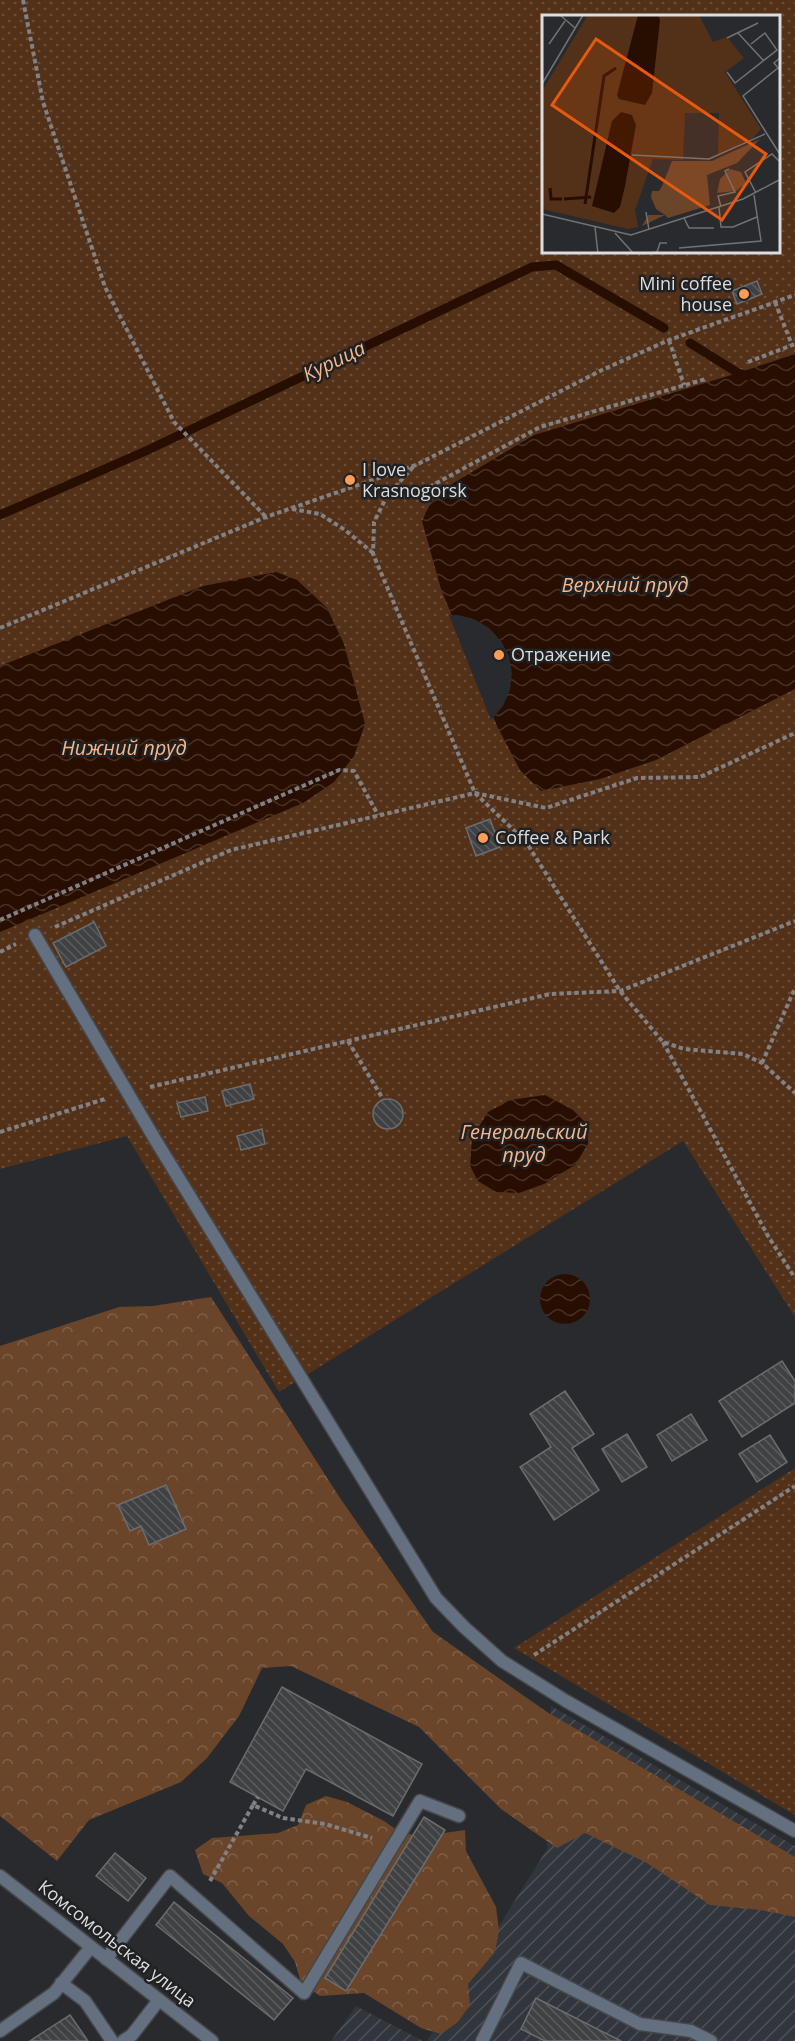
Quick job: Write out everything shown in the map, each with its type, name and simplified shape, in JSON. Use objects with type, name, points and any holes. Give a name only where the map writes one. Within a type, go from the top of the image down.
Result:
[{"type":"street","points":[[35,935],[127,1093],[436,1598],[502,1661],[566,1701],[795,1831]]},
{"type":"street","points":[[106,1959],[170,1876],[304,1993],[420,1801],[459,1816]]},
{"type":"street","name":"Комсомольская улица","points":[[0,1876],[212,2041]]},
{"type":"street","points":[[0,2031],[54,1993],[91,1947]]},
{"type":"street","points":[[482,2041],[521,1964],[640,2024],[691,2031],[711,2041]]},
{"type":"street","points":[[61,1983],[85,2001],[112,2041]]},
{"type":"street","points":[[123,2041],[132,2035],[159,2000]]},
{"type":"path","points":[[23,0],[43,102],[105,287],[174,422],[266,517]]},
{"type":"path","points":[[0,628],[266,517],[416,465],[602,370],[669,340],[795,296]]},
{"type":"path","points":[[748,362],[794,344],[775,302]]},
{"type":"path","points":[[669,340],[684,385]]},
{"type":"path","points":[[387,496],[420,496],[431,486],[540,427],[706,379]]},
{"type":"path","points":[[416,465],[387,496],[374,522],[373,554],[475,793],[526,842],[620,991],[663,1042],[768,1236],[795,1278]]},
{"type":"path","points":[[292,509],[320,514],[345,530],[373,554]]},
{"type":"path","points":[[0,952],[231,850],[475,793],[546,808],[637,778],[700,777],[795,733]]},
{"type":"path","points":[[0,920],[339,770],[354,771],[378,815]]},
{"type":"path","points":[[0,1132],[127,1093],[550,994],[620,991],[795,921]]},
{"type":"path","points":[[762,1063],[795,988]]},
{"type":"path","points":[[348,1041],[383,1099]]},
{"type":"path","points":[[663,1042],[684,1048],[743,1054],[762,1063],[795,1094]]},
{"type":"path","points":[[514,1668],[795,1486]]},
{"type":"path","points":[[199,1900],[258,1797]]},
{"type":"path","points":[[253,1805],[283,1818],[325,1824],[394,1844]]},
{"type":"shaded area","points":[[0,0],[795,0],[795,1317],[683,1141],[279,1392],[127,1136],[0,1169]]},
{"type":"shaded area","points":[[795,1468],[795,1815],[514,1648]]},
{"type":"shaded area","points":[[551,1706],[795,1846],[795,2041],[427,2041],[547,1849]]},
{"type":"shaded area","points":[[356,2006],[423,2041],[331,2041]]},
{"type":"green space","points":[[211,1297],[340,1498],[433,1632],[547,1712],[795,1857],[795,1917],[761,1910],[710,1905],[647,1863],[585,1833],[557,1848],[501,1809],[419,1727],[291,1666],[262,1668],[239,1716],[207,1758],[181,1782],[89,1820],[57,1861],[0,1816],[0,1346],[119,1307],[153,1306]]},
{"type":"green space","points":[[326,1796],[347,1802],[384,1821],[401,1833],[423,1836],[465,1830],[466,1851],[496,1907],[499,1930],[495,1952],[468,1984],[470,2005],[458,2022],[441,2034],[421,2028],[364,1993],[320,1996],[301,1983],[295,1962],[283,1944],[249,1916],[222,1883],[203,1874],[195,1850],[212,1838],[278,1833],[298,1825],[306,1805]]},
{"type":"water","name":"Верхний пруд","points":[[795,354],[795,689],[656,760],[600,779],[541,791],[520,770],[497,726],[441,589],[422,521],[431,502],[452,484],[534,435]]},
{"type":"water","name":"Нижний пруд","points":[[276,572],[297,580],[327,608],[344,644],[365,724],[354,756],[334,782],[303,803],[0,932],[0,666],[203,586]]},
{"type":"water","name":"Генеральский пруд","points":[[545,1095],[573,1110],[587,1124],[588,1144],[575,1165],[544,1184],[519,1193],[496,1192],[478,1181],[470,1166],[472,1138],[488,1112],[510,1100]]},
{"type":"water","points":[[565,1274],[583,1281],[590,1299],[583,1317],[565,1324],[547,1317],[540,1299],[547,1281]]},
{"type":"pier","points":[[449,615],[474,619],[489,628],[501,641],[509,656],[512,673],[510,690],[503,706],[491,720]]},
{"type":"building","points":[[757,281],[762,294],[737,304],[732,291]]},
{"type":"building","name":"Coffee & Park","points":[[490,819],[500,847],[476,856],[466,828]]},
{"type":"building","points":[[94,922],[106,946],[66,967],[53,943]]},
{"type":"building","points":[[250,1084],[254,1099],[226,1106],[222,1091]]},
{"type":"building","points":[[205,1097],[208,1111],[181,1117],[177,1103]]},
{"type":"building","points":[[388,1099],[399,1103],[403,1114],[399,1125],[388,1129],[377,1125],[373,1114],[377,1103]]},
{"type":"building","points":[[262,1129],[265,1144],[241,1150],[237,1136]]},
{"type":"building","points":[[782,1361],[795,1381],[795,1403],[742,1437],[719,1401]]},
{"type":"building","points":[[565,1391],[594,1434],[572,1448],[599,1490],[554,1520],[520,1467],[551,1447],[530,1414]]},
{"type":"building","points":[[691,1414],[707,1440],[672,1461],[657,1435]]},
{"type":"building","points":[[627,1434],[647,1467],[622,1482],[602,1449]]},
{"type":"building","points":[[770,1435],[787,1462],[757,1482],[739,1454]]},
{"type":"building","points":[[166,1485],[186,1529],[149,1545],[141,1526],[130,1531],[118,1505]]},
{"type":"building","points":[[282,1687],[422,1764],[393,1816],[306,1769],[283,1811],[230,1782]]},
{"type":"building","points":[[424,1817],[445,1830],[346,1991],[325,1978]]},
{"type":"building","points":[[115,1853],[146,1878],[128,1901],[96,1876]]},
{"type":"building","points":[[174,1902],[293,1998],[274,2020],[156,1925]]},
{"type":"building","points":[[536,1998],[621,2041],[545,2041],[521,2029]]},
{"type":"building","points":[[70,2015],[88,2041],[30,2041],[48,2029]]},
{"type":"waterway","name":"Курица","points":[[0,515],[148,450],[532,267],[556,265],[664,328]]},
{"type":"waterway","name":"Курица","points":[[690,343],[738,373],[748,376]]},
{"type":"place","name":"Mini coffee house","points":[[744,294]]},
{"type":"place","name":"I love Krasnogorsk","points":[[350,480]]},
{"type":"place","name":"Отражение","points":[[499,655]]},
{"type":"place","name":"Coffee & Park","points":[[483,838]]}]
